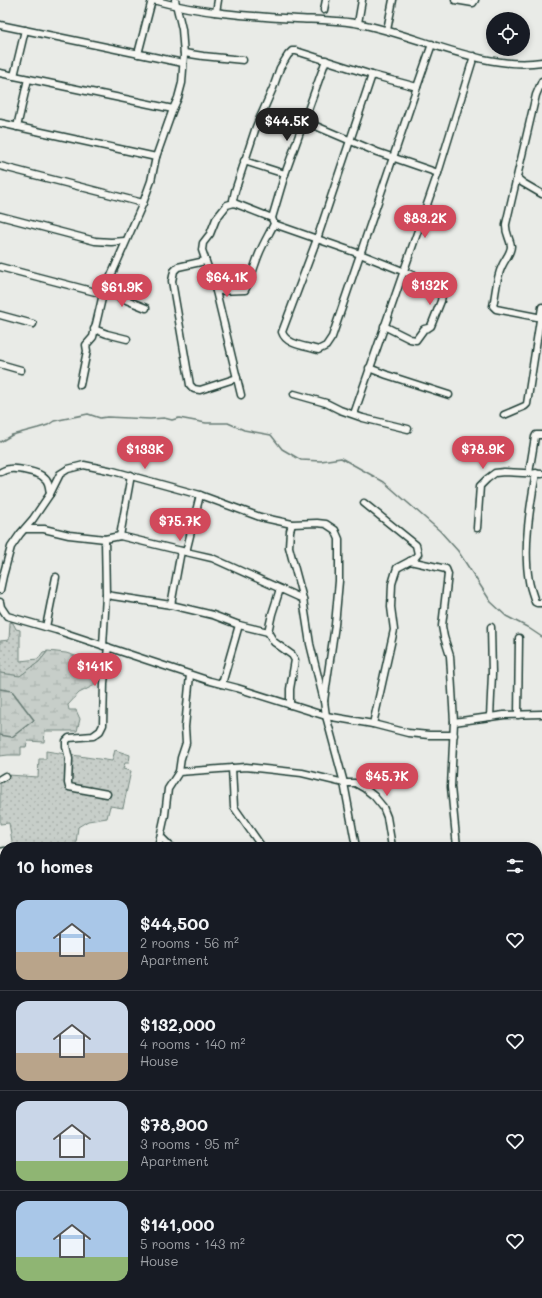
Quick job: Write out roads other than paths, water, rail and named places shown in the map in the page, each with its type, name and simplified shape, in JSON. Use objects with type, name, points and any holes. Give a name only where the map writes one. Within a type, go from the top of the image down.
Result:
[{"type":"street","points":[[138,54],[153,0],[231,14],[358,23],[387,30],[474,56],[516,64],[542,62]]},
{"type":"street","points":[[216,12],[218,0]]},
{"type":"street","points":[[324,10],[326,0]]},
{"type":"street","points":[[358,23],[362,0]]},
{"type":"street","points":[[387,30],[393,0]]},
{"type":"street","points":[[455,0],[474,3],[475,0]]},
{"type":"street","points":[[80,385],[87,351],[86,345],[92,337],[103,294],[143,204],[151,181],[156,157],[182,83],[184,53],[182,29],[176,3]]},
{"type":"street","points":[[0,25],[183,63]]},
{"type":"street","points":[[14,76],[25,30]]},
{"type":"street","points":[[372,75],[317,239],[282,332],[288,341],[318,350],[326,346],[334,330],[392,157],[432,44]]},
{"type":"street","points":[[234,203],[233,200],[235,191],[256,127],[280,68],[292,51],[416,87]]},
{"type":"street","points":[[184,53],[243,60]]},
{"type":"street","points":[[354,414],[438,173],[474,56]]},
{"type":"street","points":[[216,291],[245,290],[255,270],[260,252],[274,224],[272,218],[285,174],[326,60]]},
{"type":"street","points":[[0,73],[173,109]]},
{"type":"street","points":[[17,127],[28,79]]},
{"type":"street","points":[[541,317],[496,309],[493,306],[500,271],[510,251],[511,246],[505,232],[506,224],[536,95],[542,81]]},
{"type":"street","points":[[304,121],[349,141],[438,173]]},
{"type":"street","points":[[0,123],[156,157]]},
{"type":"street","points":[[244,161],[285,174]]},
{"type":"street","points":[[0,166],[143,204]]},
{"type":"street","points":[[516,178],[542,194]]},
{"type":"street","points":[[514,188],[523,183]]},
{"type":"street","points":[[242,395],[216,291],[202,250],[216,219],[226,205],[234,203],[272,218]]},
{"type":"street","points":[[0,216],[95,241],[126,241]]},
{"type":"street","points":[[274,224],[360,254],[440,286],[443,289],[441,301],[432,326],[424,329],[416,340],[410,339],[384,326]]},
{"type":"street","points":[[205,261],[178,267],[174,271],[172,281],[190,385],[194,389],[200,390],[237,378]]},
{"type":"street","points":[[0,267],[103,294],[114,295],[146,308]]},
{"type":"street","points":[[504,415],[527,404],[542,306]]},
{"type":"street","points":[[0,315],[33,324]]},
{"type":"street","points":[[94,329],[127,339]]},
{"type":"street","points":[[0,364],[21,370]]},
{"type":"street","points":[[369,368],[449,395]]},
{"type":"street","points":[[294,394],[326,403],[340,410],[408,429]]},
{"type":"street","points":[[542,435],[536,435],[535,437],[536,473],[530,503],[527,538],[529,581],[535,602],[542,603]]},
{"type":"street","points":[[0,590],[1,576],[11,547],[33,520],[50,494],[60,474],[68,469],[84,465],[131,475],[200,495],[260,517],[292,524],[326,524],[334,530],[339,539],[340,581],[324,701]]},
{"type":"street","points":[[1,472],[10,469],[41,474],[49,485],[50,494]]},
{"type":"street","points":[[477,528],[480,486],[487,479],[495,473],[536,473]]},
{"type":"street","points":[[120,536],[131,475]]},
{"type":"street","points":[[171,605],[200,495]]},
{"type":"street","points":[[364,502],[416,545],[418,554],[410,561],[397,568],[394,574],[391,607],[394,630],[373,724]]},
{"type":"street","points":[[33,520],[44,529]]},
{"type":"street","points":[[292,524],[289,547],[303,599],[310,644],[324,701],[326,716],[344,783],[355,842]]},
{"type":"street","points":[[25,529],[44,529],[69,535],[105,538],[120,536],[212,558],[251,574],[303,599]]},
{"type":"street","points":[[105,538],[106,647],[103,725],[100,731],[93,736],[69,738],[66,741],[66,746],[69,759],[69,787],[107,794]]},
{"type":"street","points":[[410,561],[446,569],[448,574],[442,626],[450,656],[454,722],[451,787],[456,842]]},
{"type":"street","points":[[46,627],[56,577]]},
{"type":"street","points":[[280,589],[268,632],[274,642],[292,655],[295,660],[290,689],[290,705]]},
{"type":"street","points":[[106,595],[171,605],[213,615],[238,625],[268,632]]},
{"type":"street","points":[[0,602],[1,608],[7,616],[46,627],[190,675],[326,716],[373,724],[416,734],[454,735]]},
{"type":"street","points":[[222,684],[238,625]]},
{"type":"street","points":[[490,717],[492,674],[491,627]]},
{"type":"street","points":[[518,715],[520,638]]},
{"type":"street","points":[[160,842],[168,789],[179,772],[181,758],[186,743],[185,727],[190,675]]},
{"type":"street","points":[[454,722],[490,717],[542,714]]},
{"type":"street","points":[[179,772],[246,767],[302,773],[344,783],[355,783],[374,796],[383,806],[387,817],[391,842]]},
{"type":"street","points":[[232,768],[234,807],[258,842]]},
{"type":"street","points":[[161,837],[166,842]]},
{"type":"waterway","points":[[0,442],[12,435],[48,425],[54,421],[88,414],[100,418],[164,418],[172,420],[179,418],[206,423],[228,423],[244,430],[271,435],[282,449],[301,460],[321,461],[341,458],[384,482],[440,531],[458,551],[491,602],[506,616],[542,637]]},
{"type":"waterway","points":[[0,689],[12,691],[34,720],[12,737],[0,735]]}]
